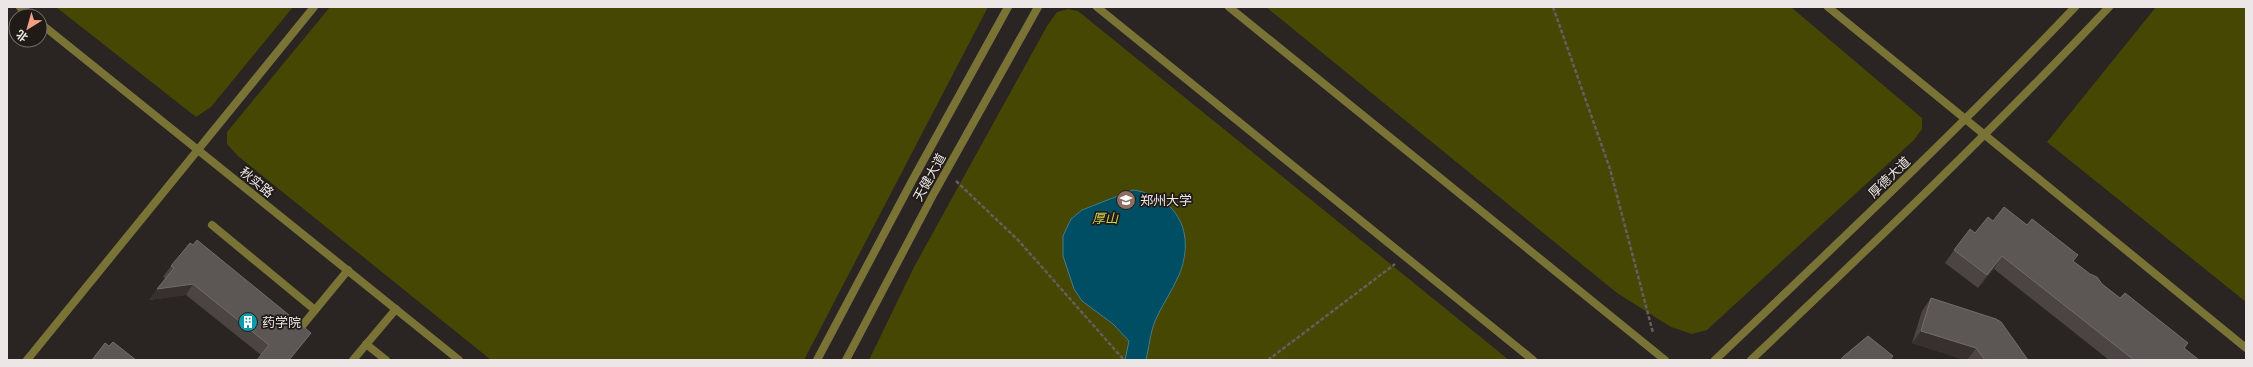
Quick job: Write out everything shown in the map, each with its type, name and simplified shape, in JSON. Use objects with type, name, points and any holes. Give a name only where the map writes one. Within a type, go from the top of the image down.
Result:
[{"type":"lane","points":[[27,360],[314,7]]},
{"type":"lane","name":"天健大道","points":[[817,360],[912,181],[1008,7]]},
{"type":"lane","name":"天健大道","points":[[846,360],[946,172],[1038,7]]},
{"type":"lane","points":[[1097,7],[1533,360]]},
{"type":"lane","points":[[1229,7],[1662,357]]},
{"type":"lane","points":[[1828,7],[2246,348]]},
{"type":"lane","name":"厚德大道","points":[[1715,360],[1965,119],[2075,7]]},
{"type":"lane","points":[[1751,360],[1985,135],[2109,7]]},
{"type":"lane","name":"秋实路","points":[[48,29],[459,360]]},
{"type":"lane","points":[[212,225],[315,310]]},
{"type":"lane","points":[[302,326],[348,270]]},
{"type":"lane","points":[[353,360],[396,309]]},
{"type":"lane","points":[[366,344],[386,360]]},
{"type":"path","points":[[1553,7],[1610,169],[1662,357]]},
{"type":"path","points":[[946,172],[1018,240],[1124,360]]},
{"type":"path","points":[[1268,360],[1406,257]]},
{"type":"green space","points":[[56,7],[293,7],[211,107],[196,117]]},
{"type":"green space","points":[[330,7],[988,7],[804,360],[491,360],[238,156],[227,144],[227,132]]},
{"type":"green space","points":[[1266,7],[1791,7],[1922,118],[1922,129],[1914,140],[1707,330],[1692,334],[1671,327],[1617,293]]},
{"type":"green space","points":[[2156,7],[2246,7],[2246,302],[2047,142]]},
{"type":"green space","name":"厚山","points":[[1068,9],[1078,11],[1509,360],[869,360],[914,267],[1047,26],[1057,12]]},
{"type":"water","points":[[1133,190],[1149,194],[1162,200],[1172,209],[1179,219],[1184,232],[1185,245],[1184,260],[1179,275],[1153,326],[1146,360],[1125,360],[1129,341],[1113,324],[1082,301],[1074,289],[1063,256],[1063,236],[1071,219],[1082,210]]},
{"type":"building","points":[[2004,207],[2027,225],[2032,219],[2078,255],[2073,261],[2090,274],[2097,277],[2102,284],[2120,298],[2125,293],[2188,343],[2184,348],[2199,360],[2134,360],[2002,256],[1987,275],[1954,250],[1970,229],[1975,233],[1988,217],[1993,221]]},
{"type":"building","name":"药学院","points":[[197,240],[311,333],[289,360],[257,360],[269,345],[193,284],[157,289],[174,268],[171,266],[190,243],[193,245]]},
{"type":"building","points":[[1931,298],[1996,319],[2001,322],[2028,360],[1985,360],[1976,348],[1921,331]]},
{"type":"building","points":[[1868,336],[1893,356],[1890,360],[1840,360],[1844,356]]},
{"type":"building","points":[[113,342],[136,360],[92,360],[105,343],[109,346]]},
{"type":"place","name":"郑州大学","points":[[1126,200]]},
{"type":"place","name":"药学院","points":[[248,322]]}]
